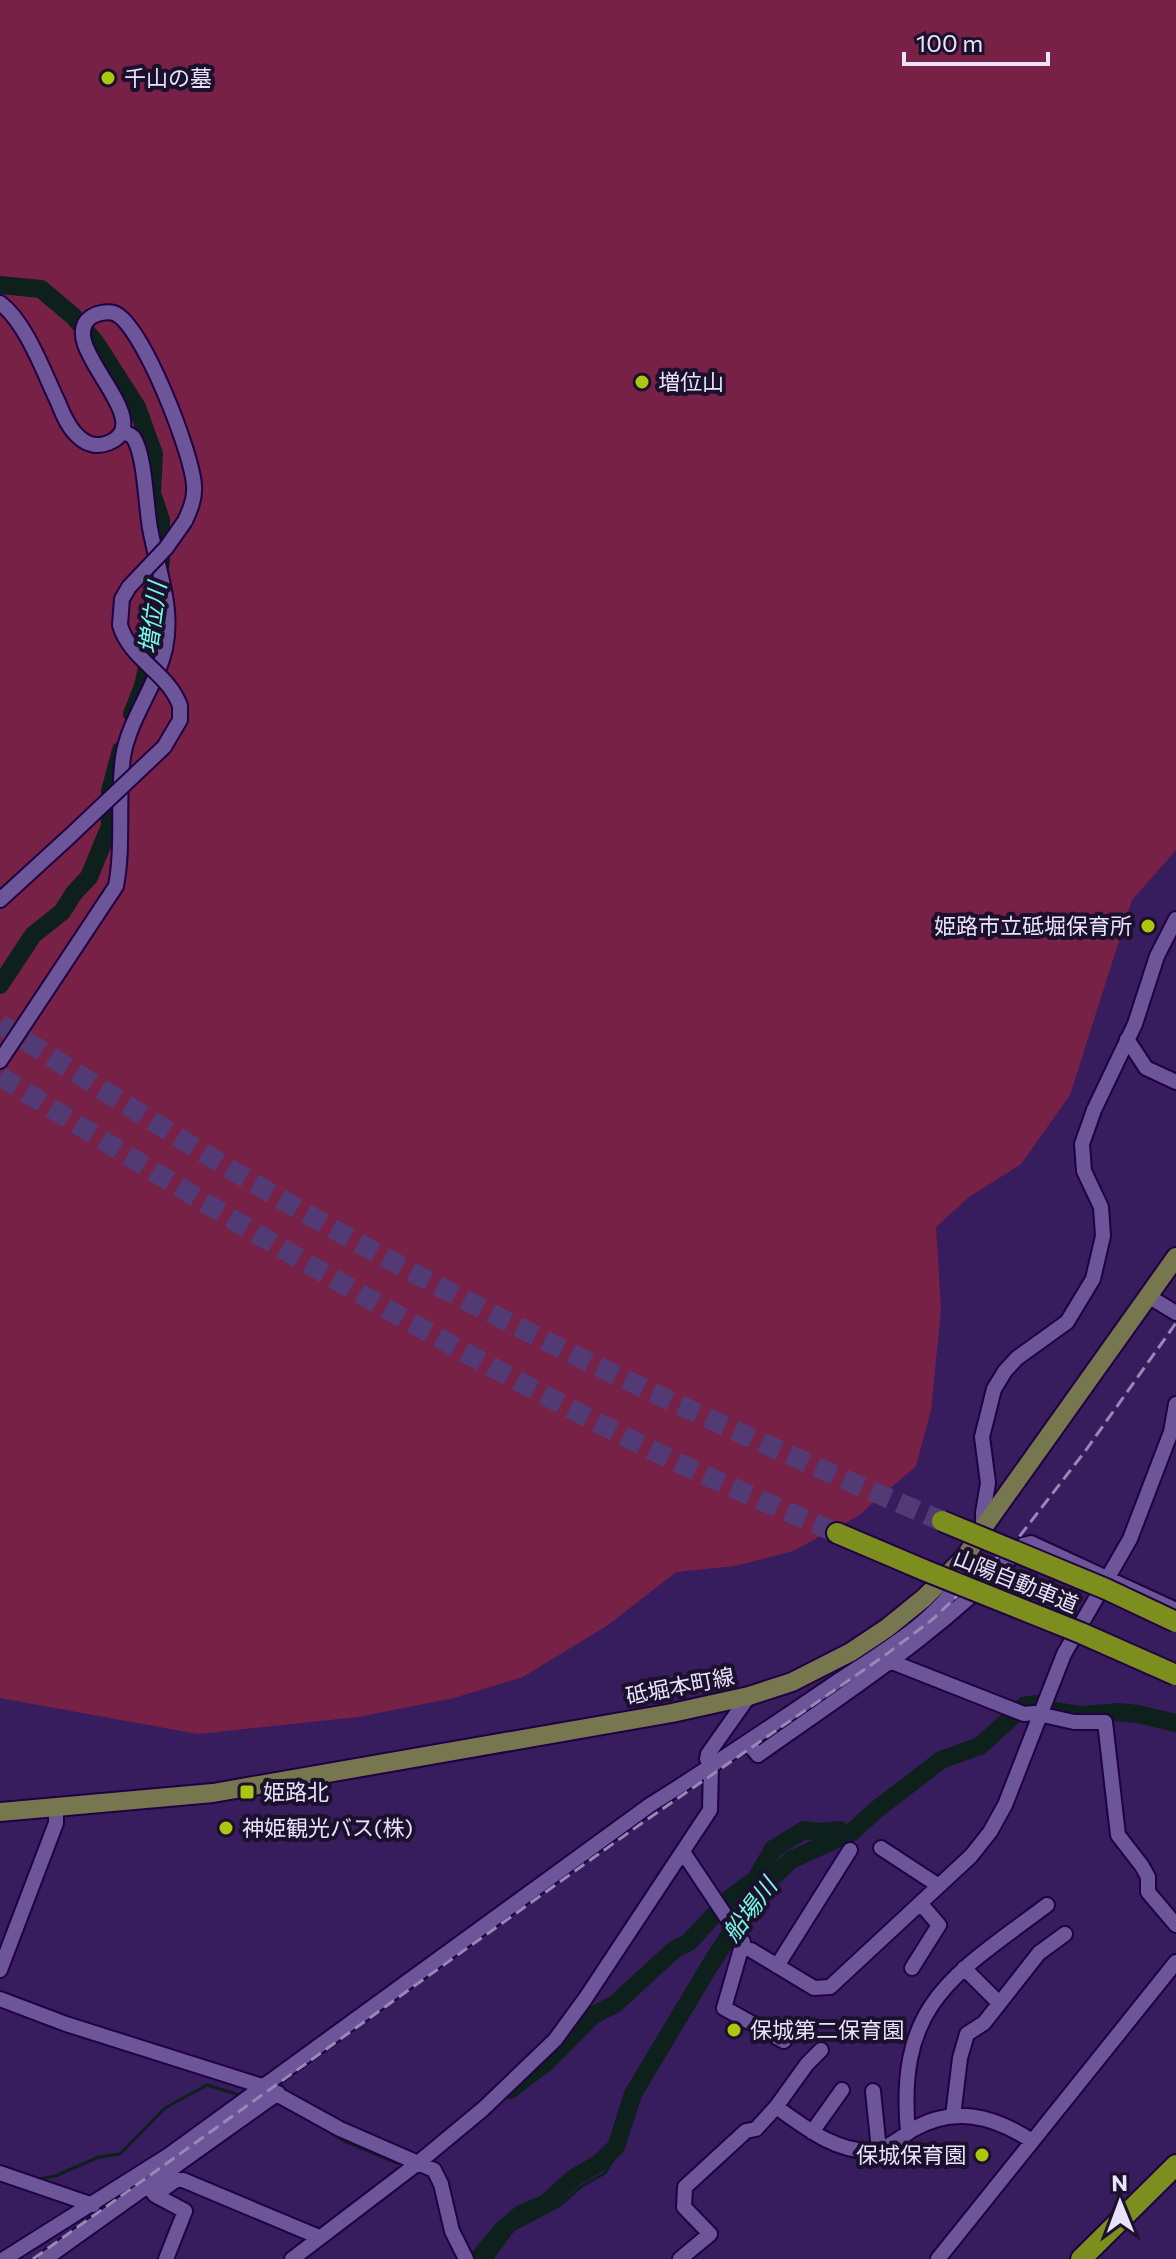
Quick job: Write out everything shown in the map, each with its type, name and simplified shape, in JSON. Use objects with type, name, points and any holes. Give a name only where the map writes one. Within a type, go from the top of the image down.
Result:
[{"type":"highway","name":"山陽自動車道","points":[[942,1521],[1176,1622]]},
{"type":"highway","name":"山陽自動車道","points":[[837,1533],[1176,1675]]},
{"type":"highway","points":[[1081,2259],[1176,2165]]},
{"type":"main road","name":"砥堀本町線","points":[[0,1812],[213,1793],[672,1713],[749,1696],[792,1682],[851,1652],[887,1628],[924,1598],[966,1556],[1176,1257]]},
{"type":"street","points":[[0,303],[7,308],[27,338],[76,435],[87,444],[99,446],[110,443],[122,431],[120,408],[82,338],[84,324],[91,316],[104,312],[116,314],[128,324],[144,350],[179,427],[194,486],[193,501],[185,521],[166,548],[129,587],[119,609],[124,638],[131,650],[169,686],[180,706],[180,720],[164,747],[0,900]]},
{"type":"street","points":[[0,1061],[116,886],[120,867],[119,806],[123,755],[165,648],[168,613],[164,582],[150,528],[144,472],[133,438],[122,431]]},
{"type":"street","points":[[983,1528],[988,1483],[982,1437],[994,1389],[1017,1358],[1067,1322],[1093,1279],[1103,1236],[1101,1207],[1084,1171],[1082,1144],[1127,1039],[1157,956],[1176,919]]},
{"type":"street","points":[[1127,1039],[1146,1068],[1176,1082]]},
{"type":"street","points":[[1148,1296],[1176,1313]]},
{"type":"street","points":[[683,1852],[747,1946],[814,1988],[830,1987],[971,1856],[990,1832],[1005,1805],[1064,1654],[1130,1539],[1171,1432],[1176,1404]]},
{"type":"street","points":[[747,1742],[758,1755],[892,1662],[961,1607],[1023,1545],[1031,1543],[1176,1610]]},
{"type":"street","points":[[4,2259],[169,2155],[638,1813],[917,1625],[957,1585],[966,1556]]},
{"type":"street","points":[[892,1662],[1024,1714],[1034,1713],[1074,1722],[1105,1722],[1118,1835],[1148,1877],[1148,1892],[1176,1925]]},
{"type":"street","points":[[292,2259],[483,2109],[555,2040],[710,1810],[711,1766],[708,1754],[749,1696]]},
{"type":"street","points":[[0,1970],[56,1823],[56,1807]]},
{"type":"street","points":[[881,1848],[939,1886]]},
{"type":"street","points":[[777,1966],[850,1850]]},
{"type":"street","points":[[912,1968],[939,1925],[921,1904]]},
{"type":"street","points":[[908,2133],[905,2093],[917,2029],[936,1997],[964,1968],[1047,1905]]},
{"type":"street","points":[[953,2116],[960,2058],[967,2034],[981,2026],[1039,1953],[1065,1934]]},
{"type":"street","points":[[747,1946],[724,2008],[784,2041]]},
{"type":"street","points":[[938,2259],[1176,1962]]},
{"type":"street","points":[[964,1968],[999,2003]]},
{"type":"street","points":[[0,1999],[66,2024],[262,2086],[340,2129],[434,2170],[441,2184],[452,2231],[466,2259]]},
{"type":"street","points":[[680,2259],[710,2234],[684,2207],[685,2187],[746,2131],[756,2129],[821,2050]]},
{"type":"street","points":[[812,2132],[842,2090]]},
{"type":"street","points":[[873,2091],[879,2150]]},
{"type":"street","points":[[45,2259],[152,2190],[278,2093]]},
{"type":"street","points":[[776,2107],[812,2132],[846,2148],[879,2150],[908,2133],[953,2116],[977,2115],[993,2119],[1032,2141]]},
{"type":"street","points":[[0,2173],[93,2205]]},
{"type":"street","points":[[152,2190],[183,2180],[319,2237]]},
{"type":"street","points":[[152,2190],[185,2211],[166,2259]]},
{"type":"shaded area","points":[[0,0],[1176,0],[1176,850],[1132,900],[1070,1095],[1021,1164],[969,1197],[936,1227],[941,1309],[931,1410],[916,1466],[858,1516],[793,1551],[735,1566],[676,1572],[608,1625],[523,1677],[454,1698],[358,1717],[198,1734],[0,1698]]},
{"type":"waterway","name":"増位川","points":[[0,285],[41,289],[73,316],[96,343],[137,407],[154,454],[152,493],[161,520],[161,561],[154,598],[150,654],[143,686],[132,714]]},
{"type":"waterway","name":"増位川","points":[[0,985],[33,935],[62,912],[89,877],[110,826],[110,791],[121,750]]},
{"type":"waterway","name":"船場川","points":[[478,2259],[503,2229],[521,2214],[546,2203],[616,2147],[633,2094],[712,1962],[759,1890],[791,1860],[852,1832],[941,1760],[980,1746],[1024,1706],[1036,1704],[1054,1711],[1082,1715],[1138,1714],[1176,1723]]},
{"type":"waterway","points":[[510,2090],[548,2061],[592,2016],[615,2004],[675,1949],[689,1942],[730,1898],[756,1879],[773,1849],[804,1830],[840,1830]]},
{"type":"waterway","points":[[35,2180],[55,2176],[99,2157],[120,2154],[165,2108],[207,2085],[240,2095]]},
{"type":"waterway","points":[[321,2126],[344,2141],[405,2164]]},
{"type":"waterway","points":[[492,2259],[513,2230],[559,2206],[582,2186],[605,2173],[616,2156],[616,2147]]},
{"type":"tunnel","points":[[0,1024],[229,1168],[428,1280],[682,1406],[942,1521]]},
{"type":"tunnel","points":[[0,1076],[230,1217],[463,1351],[648,1448],[837,1533]]},
{"type":"railway","points":[[33,2259],[933,1619],[1019,1537],[1086,1450],[1176,1323]]},
{"type":"place","name":"千山の墓","points":[[108,78]]},
{"type":"place","name":"増位山","points":[[642,382]]},
{"type":"place","name":"姫路市立砥堀保育所","points":[[1148,926]]},
{"type":"place","name":"姫路北","points":[[247,1792]]},
{"type":"place","name":"神姫観光バス(株)","points":[[226,1828]]},
{"type":"place","name":"保城第二保育園","points":[[734,2030]]},
{"type":"place","name":"保城保育園","points":[[982,2155]]}]
